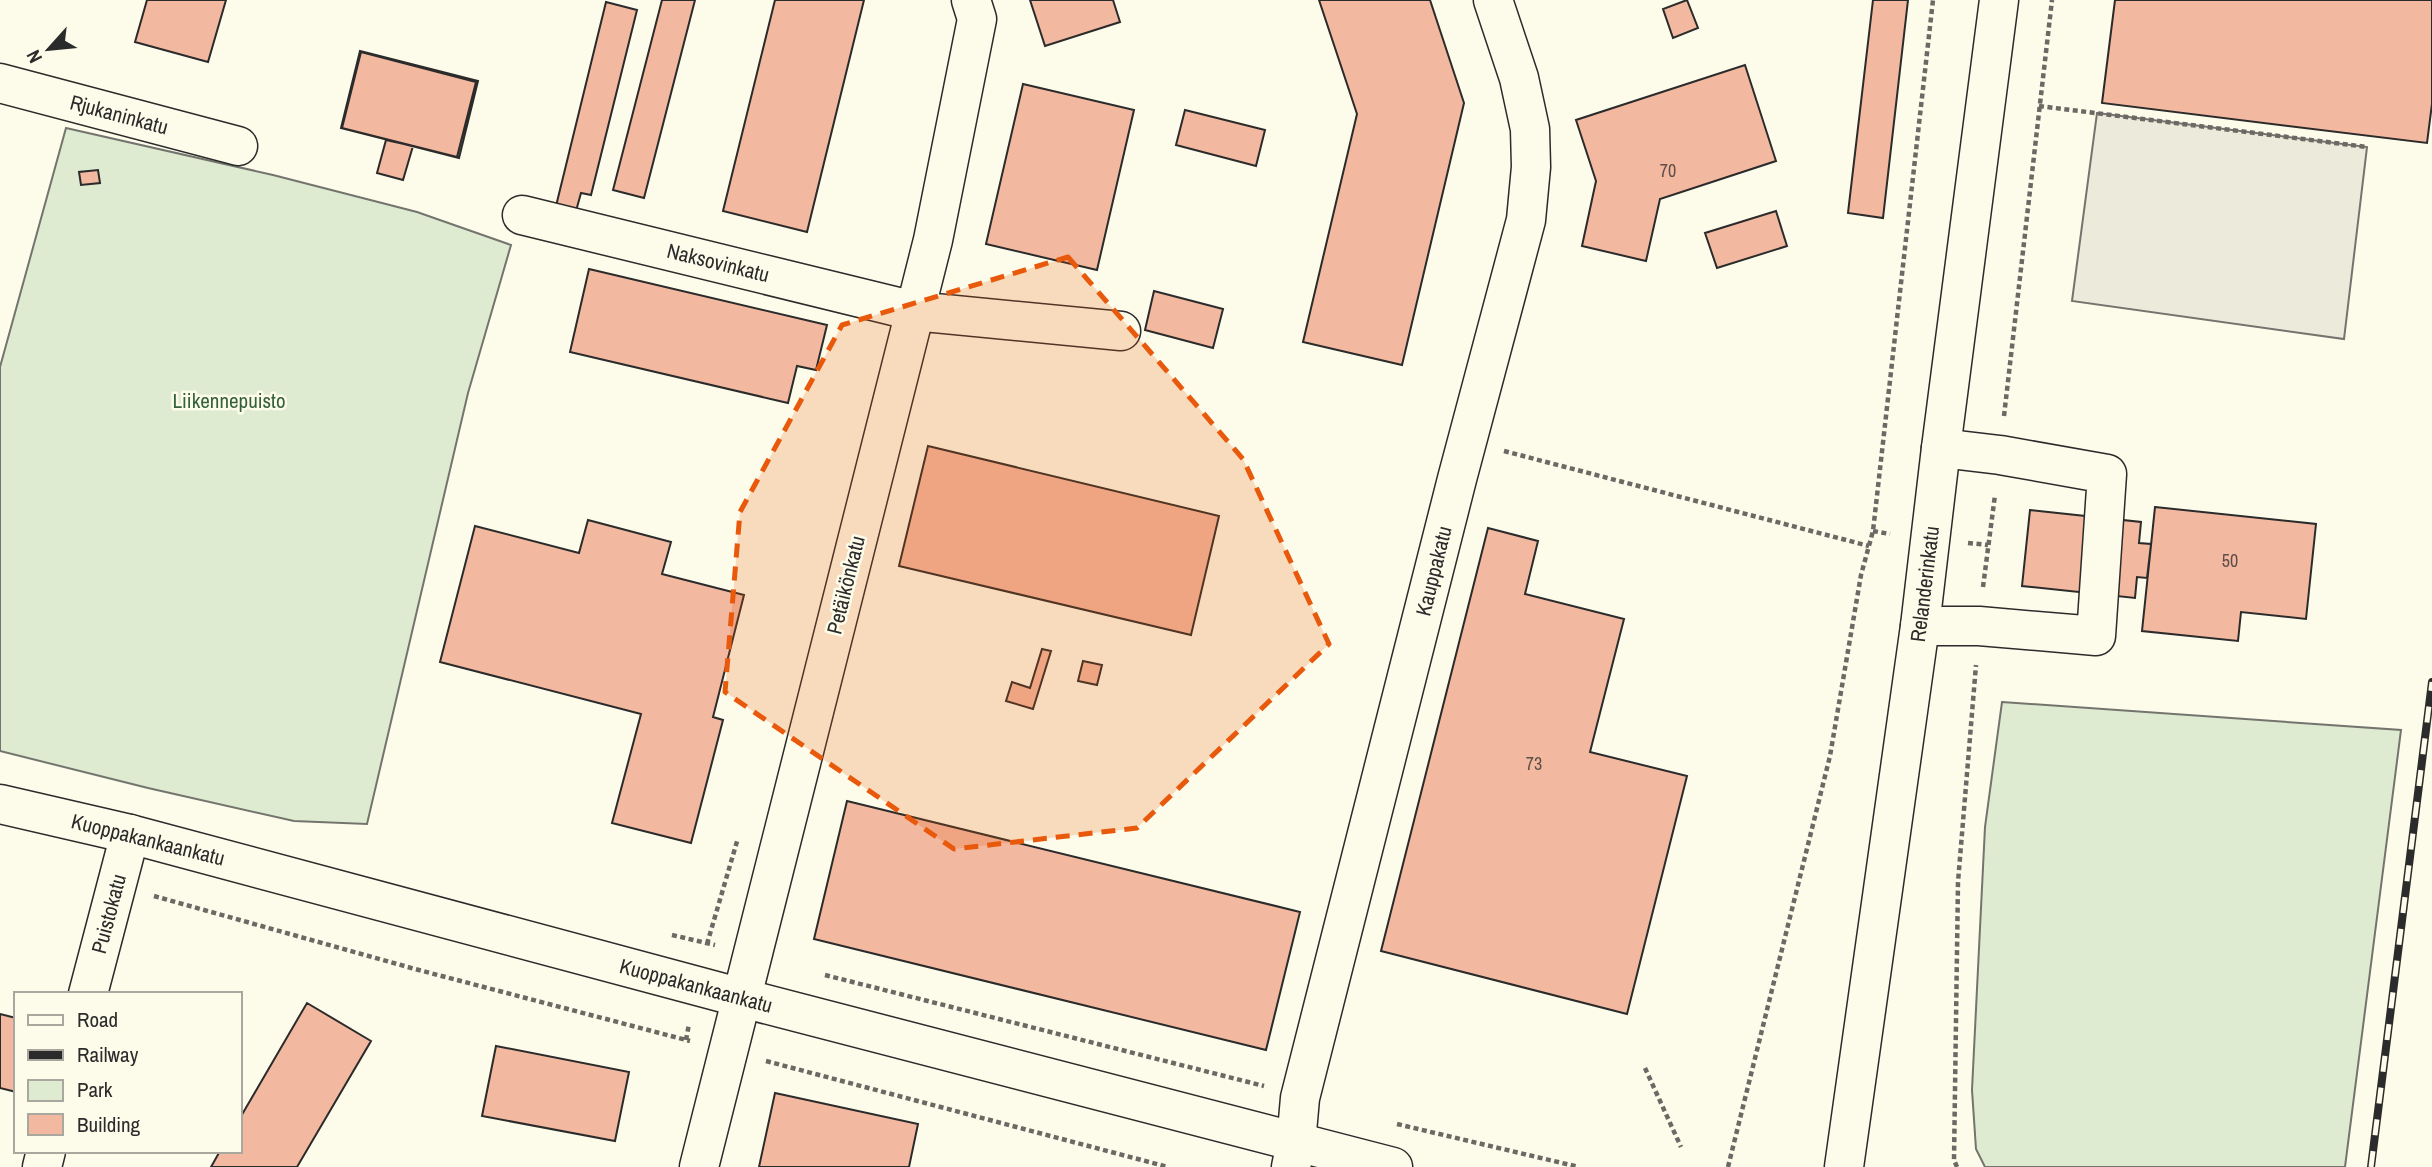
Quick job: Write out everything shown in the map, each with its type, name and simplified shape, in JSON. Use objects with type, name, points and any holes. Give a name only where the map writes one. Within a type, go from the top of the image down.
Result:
[{"type":"street","name":"Petäikönkatu","points":[[699,1167],[933,240],[977,19],[971,0]]},
{"type":"street","name":"Kauppakatu","points":[[1293,1155],[1300,1098],[1457,479],[1526,220],[1531,167],[1530,128],[1518,78],[1493,0]]},
{"type":"street","name":"Relanderinkatu","points":[[1844,1167],[1920,626],[1999,0]]},
{"type":"street","name":"Rjukaninkatu","points":[[0,83],[239,146]]},
{"type":"street","name":"Naksovinkatu","points":[[522,215],[914,311],[1121,331]]},
{"type":"street","points":[[1920,626],[1979,626],[2096,636],[2107,474],[2000,455],[1941,448]]},
{"type":"street","name":"Kuoppakankaankatu","points":[[0,804],[130,834],[742,998],[1293,1155],[1393,1167]]},
{"type":"street","name":"Puistokatu","points":[[89,992],[130,834]]},
{"type":"path","points":[[1728,1167],[1830,755],[1861,575],[1873,531],[1933,0]]},
{"type":"path","points":[[1957,1167],[1954,1160],[1958,882],[1979,626],[2052,0]]},
{"type":"path","points":[[2039,106],[2367,147]]},
{"type":"path","points":[[1492,448],[1869,546]]},
{"type":"path","points":[[708,943],[738,838]]},
{"type":"path","points":[[117,886],[427,973],[1168,1167]]},
{"type":"path","points":[[819,974],[1261,1085]]},
{"type":"path","points":[[1646,1068],[1681,1147]]},
{"type":"path","points":[[1393,1123],[1580,1167]]},
{"type":"highlighted area","points":[[1068,257],[1243,459],[1329,644],[1137,828],[954,849],[725,692],[740,512],[842,325]]},
{"type":"green space","name":"Liikennepuisto","points":[[66,128],[273,175],[417,212],[511,245],[468,393],[367,824],[294,821],[0,751],[0,367]]},
{"type":"green space","points":[[2002,702],[2401,730],[2345,1167],[1985,1167],[1976,1149],[1972,1090],[1985,827]]},
{"type":"shaded area","points":[[2097,113],[2367,147],[2344,339],[2072,301]]},
{"type":"building","points":[[147,0],[226,0],[208,62],[135,42]]},
{"type":"building","points":[[662,0],[695,0],[644,198],[613,190]]},
{"type":"building","points":[[775,0],[864,0],[807,232],[723,211]]},
{"type":"building","points":[[1030,0],[1113,0],[1120,22],[1045,46]]},
{"type":"building","points":[[1319,0],[1430,0],[1464,103],[1402,365],[1303,342],[1357,114]]},
{"type":"building","points":[[1687,0],[1698,28],[1673,38],[1663,9]]},
{"type":"building","points":[[1873,0],[1908,0],[1883,218],[1848,213]]},
{"type":"building","points":[[2115,0],[2432,0],[2432,104],[2427,143],[2102,103]]},
{"type":"building","points":[[606,2],[637,10],[591,195],[581,193],[576,211],[556,206]]},
{"type":"building","points":[[360,51],[478,81],[459,158],[341,128]]},
{"type":"building","points":[[361,52],[476,82],[457,157],[342,128]]},
{"type":"building","points":[[1745,65],[1776,161],[1660,199],[1646,261],[1582,246],[1596,181],[1576,120]]},
{"type":"building","points":[[1023,84],[1134,110],[1097,270],[986,244]]},
{"type":"building","points":[[1185,110],[1265,130],[1256,166],[1176,145]]},
{"type":"building","points":[[386,140],[413,146],[403,180],[377,173]]},
{"type":"building","points":[[98,170],[100,183],[81,185],[79,172]]},
{"type":"building","points":[[1776,211],[1787,246],[1717,268],[1705,233]]},
{"type":"building","points":[[589,269],[827,325],[816,370],[797,366],[788,403],[570,352]]},
{"type":"building","points":[[1154,291],[1223,309],[1213,348],[1145,330]]},
{"type":"building","points":[[928,446],[1219,516],[1191,635],[899,566]]},
{"type":"building","points":[[2155,507],[2316,524],[2306,619],[2241,612],[2238,641],[2142,631]]},
{"type":"building","points":[[2030,510],[2141,522],[2139,543],[2151,544],[2147,578],[2137,577],[2135,598],[2022,586]]},
{"type":"building","points":[[588,520],[671,542],[662,574],[744,595],[713,717],[723,720],[691,843],[612,823],[641,714],[440,662],[475,526],[579,553]]},
{"type":"building","points":[[1488,528],[1538,541],[1525,594],[1624,619],[1590,752],[1687,776],[1627,1014],[1381,951]]},
{"type":"building","points":[[1042,649],[1051,651],[1033,709],[1006,701],[1012,682],[1030,688]]},
{"type":"building","points":[[1083,661],[1102,665],[1097,685],[1078,681]]},
{"type":"building","points":[[847,801],[1300,912],[1266,1050],[814,939]]},
{"type":"building","points":[[307,1003],[371,1041],[297,1167],[211,1167],[219,1153],[242,1153],[242,1115]]},
{"type":"building","points":[[0,1014],[14,1018],[14,1092],[0,1088]]},
{"type":"building","points":[[496,1046],[629,1072],[615,1141],[482,1116]]},
{"type":"building","points":[[775,1093],[918,1124],[909,1167],[759,1167]]},
{"type":"railway","points":[[2371,1167],[2432,682]]}]
